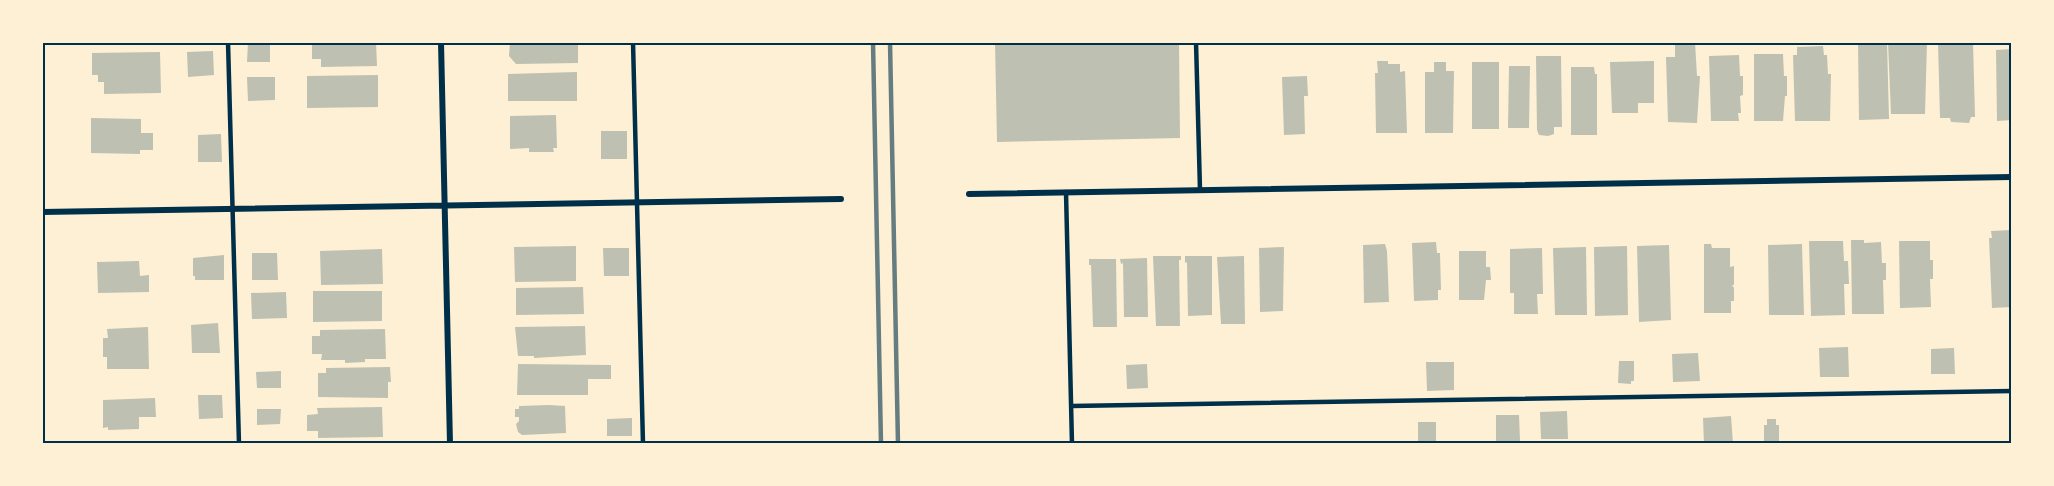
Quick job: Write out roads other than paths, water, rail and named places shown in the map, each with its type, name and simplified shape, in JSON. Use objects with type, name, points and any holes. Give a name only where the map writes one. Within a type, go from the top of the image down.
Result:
[{"type":"street","points":[[441,42],[450,444]]},
{"type":"street","points":[[969,194],[2012,177]]},
{"type":"street","points":[[42,212],[841,200]]},
{"type":"lane","points":[[228,42],[238,444]]},
{"type":"lane","points":[[633,42],[643,444]]},
{"type":"lane","points":[[1196,42],[1200,190]]},
{"type":"lane","points":[[1066,192],[1072,444]]},
{"type":"lane","points":[[1071,406],[2012,391]]},
{"type":"railway","points":[[873,42],[881,444]]},
{"type":"railway","points":[[890,42],[898,444]]}]
